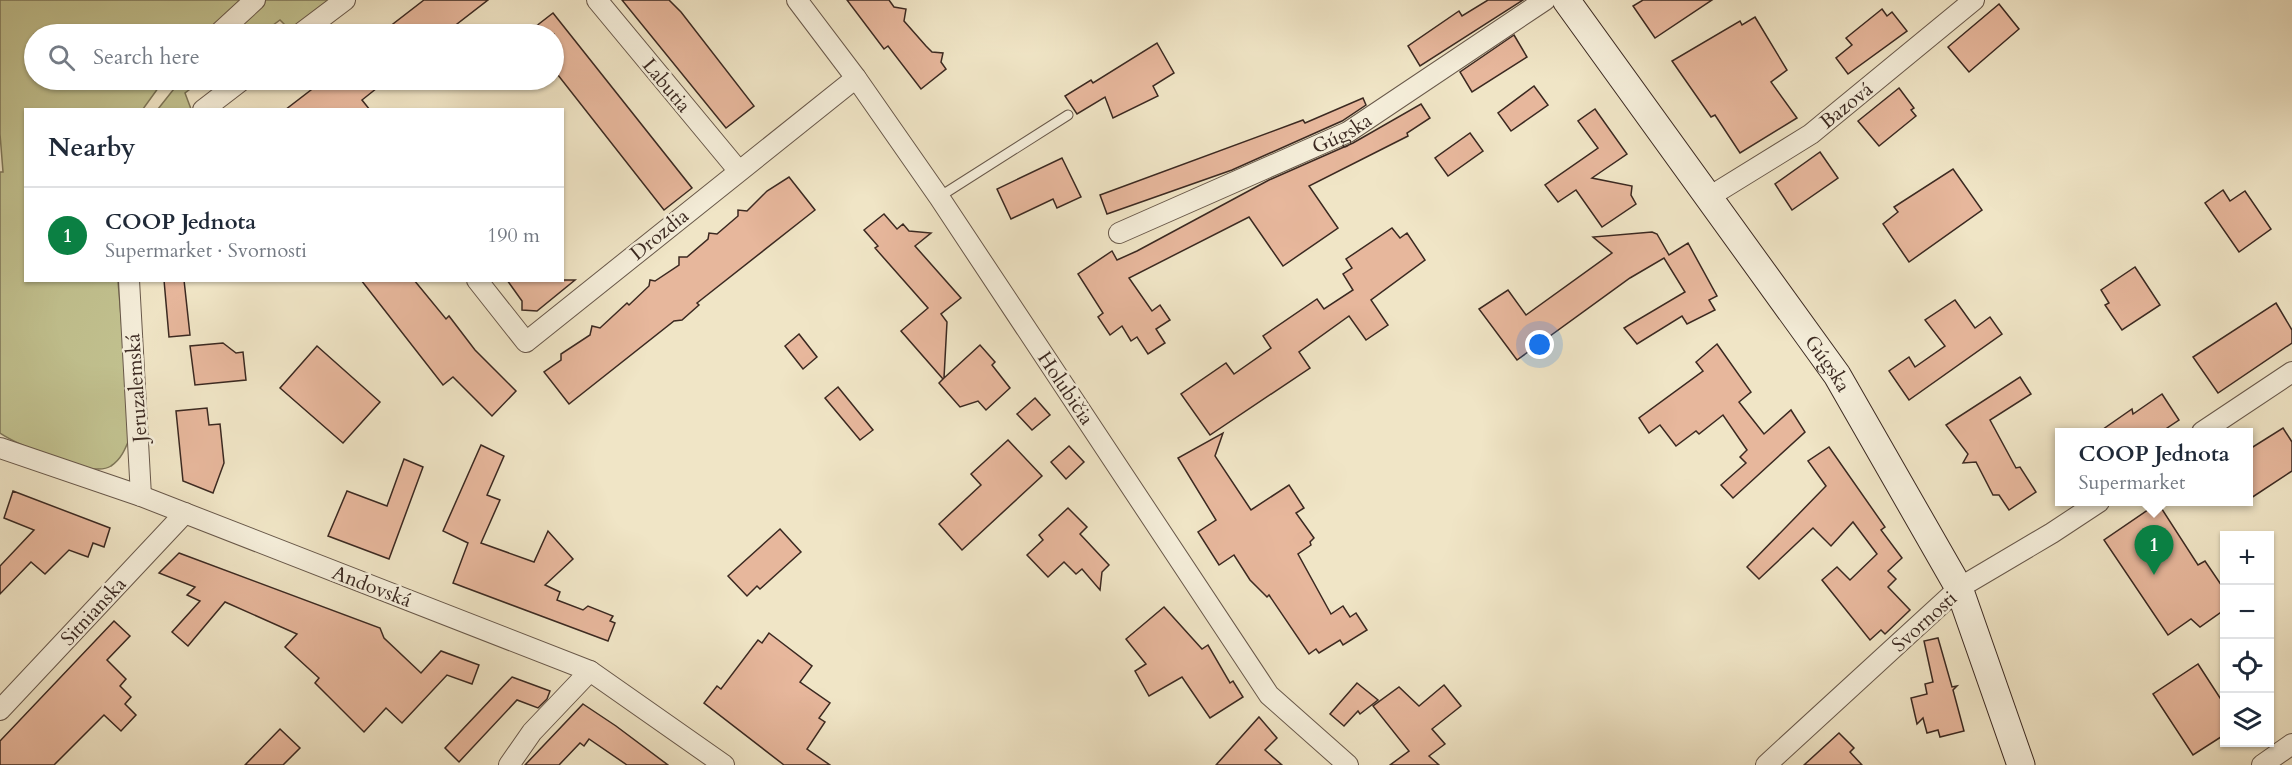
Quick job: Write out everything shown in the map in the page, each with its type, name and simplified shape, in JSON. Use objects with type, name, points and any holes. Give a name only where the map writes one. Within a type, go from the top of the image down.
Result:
[{"type":"main road","name":"Gúgska","points":[[1566,0],[1837,375],[1959,588],[2021,765]]},
{"type":"street","points":[[229,24],[255,0]]},
{"type":"street","points":[[313,24],[345,0]]},
{"type":"street","name":"Labutia","points":[[597,0],[738,170]]},
{"type":"street","name":"Holubičia","points":[[797,0],[856,78],[939,196],[1269,695],[1347,765]]},
{"type":"street","name":"Gúgska","points":[[1119,233],[1348,132],[1545,0]]},
{"type":"street","name":"Bazová","points":[[1708,197],[1810,134],[1974,0]]},
{"type":"street","name":"Drozdia","points":[[479,282],[526,342],[738,170],[856,78]]},
{"type":"street","points":[[206,108],[229,90]]},
{"type":"street","name":"Jeruzalemská","points":[[129,282],[141,496]]},
{"type":"street","points":[[2208,428],[2292,372]]},
{"type":"street","name":"Andovská","points":[[0,448],[141,496],[590,671],[724,765]]},
{"type":"street","name":"Svornosti","points":[[1766,765],[1959,588],[2052,533],[2092,506]]},
{"type":"street","name":"Sitnianska","points":[[0,710],[185,513]]},
{"type":"street","points":[[509,765],[532,732],[590,671]]},
{"type":"street","points":[[2262,765],[2292,744]]},
{"type":"lane","points":[[939,196],[1068,115]]},
{"type":"green space","points":[[0,0],[242,0],[215,24],[24,24],[24,90],[157,90],[144,108],[24,108],[24,282],[118,282],[131,435],[118,460],[102,469],[88,468],[55,459],[0,433],[0,172],[3,172],[0,134]]},
{"type":"green space","points":[[266,0],[331,0],[300,24],[284,24],[280,20],[275,24],[240,24]]},
{"type":"green space","points":[[173,90],[189,90],[185,93],[191,108],[159,108]]},
{"type":"building","points":[[424,0],[488,0],[457,24],[393,24]]},
{"type":"building","points":[[622,0],[669,0],[681,12],[754,106],[726,128]]},
{"type":"building","points":[[847,0],[889,0],[894,7],[906,9],[904,21],[932,52],[943,53],[941,62],[946,69],[921,89],[888,46],[884,49]]},
{"type":"building","points":[[1488,0],[1523,0],[1420,66],[1408,46],[1459,11],[1462,16]]},
{"type":"building","points":[[1643,0],[1712,0],[1655,38],[1633,6]]},
{"type":"building","points":[[1999,4],[2019,29],[1969,72],[1948,47]]},
{"type":"building","points":[[1882,9],[1887,16],[1892,12],[1907,31],[1848,74],[1836,58],[1852,45],[1846,38]]},
{"type":"building","points":[[553,13],[562,24],[539,24]]},
{"type":"building","points":[[1755,17],[1787,70],[1771,82],[1797,118],[1740,153],[1715,115],[1711,117],[1672,61],[1740,21],[1742,25]]},
{"type":"building","points":[[564,27],[692,188],[664,210],[564,83]]},
{"type":"building","points":[[1514,35],[1527,57],[1472,92],[1460,72]]},
{"type":"building","points":[[1157,43],[1174,73],[1153,86],[1158,96],[1113,118],[1105,97],[1077,114],[1065,96],[1091,80],[1093,83]]},
{"type":"building","points":[[1534,86],[1548,105],[1511,131],[1498,113]]},
{"type":"building","points":[[1899,88],[1914,108],[1911,110],[1916,116],[1879,146],[1858,121]]},
{"type":"building","points":[[311,90],[374,90],[362,100],[368,108],[288,108]]},
{"type":"building","points":[[1363,98],[1366,105],[1342,121],[1232,170],[1107,214],[1100,195],[1303,120],[1305,123]]},
{"type":"building","points":[[1421,104],[1430,118],[1407,133],[1408,136],[1309,186],[1338,228],[1283,266],[1249,217],[1129,278],[1152,311],[1160,305],[1170,320],[1156,329],[1165,343],[1148,354],[1137,337],[1131,341],[1122,326],[1110,335],[1098,317],[1103,313],[1078,274],[1112,251],[1117,260],[1137,251],[1269,180],[1353,143]]},
{"type":"building","points":[[1595,109],[1627,154],[1592,178],[1632,186],[1631,195],[1636,204],[1602,227],[1576,190],[1558,202],[1545,185],[1598,148],[1578,121]]},
{"type":"building","points":[[1470,133],[1483,151],[1448,176],[1435,158]]},
{"type":"building","points":[[1820,152],[1838,178],[1792,210],[1775,184]]},
{"type":"building","points":[[1062,158],[1081,197],[1057,208],[1053,199],[1011,219],[997,189]]},
{"type":"building","points":[[1953,169],[1982,210],[1909,262],[1883,224],[1898,212],[1894,207]]},
{"type":"building","points":[[789,177],[815,210],[697,303],[699,305],[682,320],[674,321],[569,404],[544,372],[561,360],[561,354],[590,335],[592,326],[600,328],[627,303],[629,305],[649,286],[650,280],[655,281],[679,265],[679,257],[687,257],[708,239],[709,233],[717,234],[738,216],[738,210],[747,211],[767,191]]},
{"type":"building","points":[[2223,190],[2230,201],[2245,191],[2271,229],[2239,252],[2205,203]]},
{"type":"building","points":[[884,214],[897,229],[903,224],[909,231],[931,233],[915,246],[961,298],[941,314],[947,322],[944,378],[980,345],[995,362],[992,365],[1010,388],[986,410],[978,401],[960,407],[939,383],[943,379],[901,331],[928,308],[875,248],[878,246],[864,230]]},
{"type":"building","points":[[1392,228],[1400,238],[1407,233],[1425,260],[1371,300],[1388,325],[1366,340],[1349,316],[1299,352],[1310,368],[1210,435],[1181,394],[1226,363],[1234,374],[1271,348],[1263,336],[1317,299],[1324,309],[1353,290],[1343,274],[1352,268],[1346,259]]},
{"type":"building","points":[[1652,232],[1657,234],[1669,255],[1688,243],[1717,296],[1709,300],[1715,310],[1687,324],[1682,316],[1637,344],[1624,328],[1685,292],[1664,258],[1630,278],[1517,360],[1479,309],[1508,290],[1526,315],[1612,253],[1593,237]]},
{"type":"building","points":[[2135,267],[2160,305],[2122,330],[2105,305],[2109,303],[2101,290]]},
{"type":"building","points":[[575,280],[537,311],[522,310],[522,301],[508,282]]},
{"type":"building","points":[[164,282],[184,282],[190,335],[169,337]]},
{"type":"building","points":[[363,282],[416,282],[446,319],[449,316],[475,350],[516,391],[492,416],[453,377],[443,385]]},
{"type":"building","points":[[1955,300],[1975,328],[1990,317],[2002,334],[1909,400],[1889,371],[1909,357],[1915,367],[1945,346],[1925,320]]},
{"type":"building","points":[[2276,303],[2292,330],[2292,343],[2218,393],[2193,357]]},
{"type":"building","points":[[799,334],[817,357],[803,369],[785,346]]},
{"type":"building","points":[[223,343],[236,353],[243,352],[246,380],[195,385],[190,346]]},
{"type":"building","points":[[1717,344],[1751,392],[1739,402],[1764,434],[1791,410],[1805,432],[1733,498],[1721,485],[1746,463],[1740,457],[1747,450],[1723,415],[1699,434],[1696,431],[1676,446],[1660,425],[1649,433],[1639,418],[1703,371],[1696,362]]},
{"type":"building","points":[[317,346],[380,402],[343,443],[280,388]]},
{"type":"building","points":[[2020,377],[2031,394],[1990,420],[2016,468],[2020,467],[2036,492],[2009,510],[1999,495],[1993,495],[1976,462],[1963,463],[1968,454],[1946,425]]},
{"type":"building","points":[[838,387],[873,430],[860,440],[825,398]]},
{"type":"building","points":[[2162,394],[2179,420],[2167,428],[2105,428],[2132,409],[2133,414]]},
{"type":"building","points":[[1035,398],[1050,415],[1032,430],[1017,414]]},
{"type":"building","points":[[207,408],[209,425],[220,424],[224,463],[213,493],[183,481],[176,411]]},
{"type":"building","points":[[2283,428],[2292,442],[2292,471],[2253,497],[2253,447]]},
{"type":"building","points":[[1223,433],[1215,456],[1251,510],[1289,485],[1304,508],[1296,513],[1314,538],[1310,542],[1311,545],[1298,554],[1331,614],[1343,606],[1350,617],[1356,613],[1367,630],[1343,645],[1340,640],[1319,653],[1316,649],[1309,654],[1269,595],[1267,597],[1250,580],[1234,555],[1219,565],[1198,532],[1216,520],[1178,458]]},
{"type":"building","points":[[1008,440],[1042,476],[962,550],[939,524],[981,485],[971,474]]},
{"type":"building","points":[[481,445],[504,456],[487,495],[500,500],[481,543],[534,562],[548,531],[573,559],[545,585],[560,592],[557,600],[583,610],[588,606],[613,616],[610,621],[615,623],[608,641],[453,583],[468,543],[443,531]]},
{"type":"building","points":[[1069,446],[1084,462],[1066,479],[1051,462]]},
{"type":"building","points":[[1829,447],[1885,527],[1881,530],[1902,558],[1888,571],[1896,579],[1888,587],[1910,610],[1885,634],[1881,630],[1870,640],[1822,580],[1837,567],[1850,580],[1877,554],[1853,522],[1831,546],[1813,528],[1759,579],[1747,567],[1826,486],[1808,461]]},
{"type":"building","points":[[404,459],[423,467],[389,559],[328,536],[347,491],[387,506]]},
{"type":"building","points":[[13,491],[110,528],[104,547],[93,543],[88,557],[69,550],[45,574],[31,562],[0,594],[0,566],[34,530],[4,518]]},
{"type":"building","points":[[2154,506],[2160,506],[2198,565],[2205,561],[2220,583],[2220,613],[2200,627],[2191,619],[2168,635],[2104,540]]},
{"type":"building","points":[[1068,508],[1087,527],[1080,534],[1109,565],[1102,572],[1100,590],[1082,569],[1076,574],[1064,562],[1048,577],[1027,555],[1043,540],[1039,535]]},
{"type":"building","points":[[780,529],[801,552],[760,589],[757,586],[747,596],[728,576]]},
{"type":"building","points":[[179,553],[380,628],[384,638],[421,673],[441,651],[479,665],[472,684],[447,675],[402,723],[386,708],[364,732],[315,683],[319,678],[285,647],[297,634],[225,602],[188,646],[172,632],[200,601],[187,595],[195,587],[159,573]]},
{"type":"building","points":[[1164,607],[1202,649],[1208,645],[1230,683],[1233,681],[1243,697],[1210,718],[1182,677],[1149,696],[1135,671],[1146,664],[1126,639]]},
{"type":"building","points":[[114,621],[130,636],[107,660],[126,679],[120,686],[131,697],[125,704],[136,715],[121,731],[104,715],[54,765],[0,765],[0,741]]},
{"type":"building","points":[[769,633],[812,666],[800,682],[830,703],[819,718],[825,722],[807,749],[830,765],[784,765],[704,703],[717,686],[721,689],[758,640],[762,643]]},
{"type":"building","points":[[1938,638],[1952,687],[1957,686],[1953,690],[1964,731],[1940,737],[1938,730],[1927,733],[1923,718],[1917,724],[1911,698],[1927,694],[1925,684],[1933,682],[1924,641]]},
{"type":"building","points":[[2198,664],[2220,698],[2220,738],[2193,755],[2153,694]]},
{"type":"building","points":[[512,677],[550,691],[547,699],[538,708],[517,700],[459,762],[445,748]]},
{"type":"building","points":[[1357,683],[1378,700],[1360,714],[1358,711],[1344,726],[1330,714]]},
{"type":"building","points":[[1444,685],[1461,706],[1432,729],[1445,744],[1429,756],[1439,765],[1390,765],[1409,751],[1373,706],[1399,687],[1419,706]]},
{"type":"building","points":[[583,704],[668,765],[627,765],[589,739],[584,746],[580,743],[559,765],[525,765]]},
{"type":"building","points":[[1259,717],[1277,738],[1265,750],[1282,765],[1216,765]]},
{"type":"building","points":[[280,729],[300,748],[283,765],[245,765]]},
{"type":"building","points":[[1839,733],[1854,748],[1850,752],[1862,765],[1804,765]]},
{"type":"place","name":"COOP Jednota","points":[[2154,575]]}]
